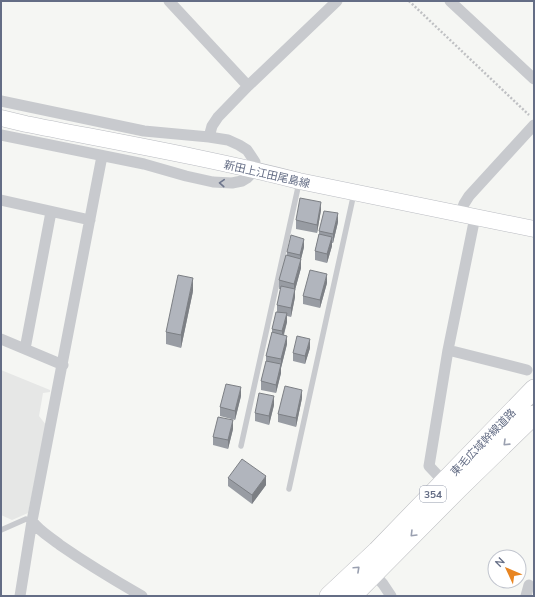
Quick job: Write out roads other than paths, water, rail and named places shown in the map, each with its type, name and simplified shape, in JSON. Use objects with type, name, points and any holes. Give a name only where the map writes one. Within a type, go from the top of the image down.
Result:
[{"type":"highway","name":"東毛広域幹線道路","points":[[329,596],[377,551],[534,390]]},
{"type":"highway","name":"東毛広域幹線道路","points":[[352,596],[458,489],[534,416]]},
{"type":"main road","name":"新田上江田尾島線","points":[[1,118],[534,229]]},
{"type":"street","points":[[169,1],[248,86]]},
{"type":"street","points":[[209,137],[212,126],[218,117],[248,86],[337,1]]},
{"type":"street","points":[[450,1],[534,79]]},
{"type":"street","points":[[1,101],[144,131],[228,140],[247,150],[255,162],[255,170],[247,178],[232,183],[213,182],[144,164],[1,135]]},
{"type":"street","points":[[444,482],[429,466],[468,215],[464,204],[469,196],[534,125]]},
{"type":"street","points":[[20,596],[32,521],[102,156]]},
{"type":"street","points":[[1,200],[90,220]]},
{"type":"street","points":[[25,349],[51,212]]},
{"type":"street","points":[[1,339],[63,364]]},
{"type":"street","points":[[448,350],[527,370]]},
{"type":"street","points":[[32,521],[37,528],[104,575],[142,596]]},
{"type":"street","points":[[374,574],[391,596]]},
{"type":"street","points":[[526,596],[529,585]]},
{"type":"lane","points":[[241,446],[299,181]]},
{"type":"lane","points":[[289,489],[354,192]]},
{"type":"lane","points":[[1,530],[26,519],[32,521]]}]
